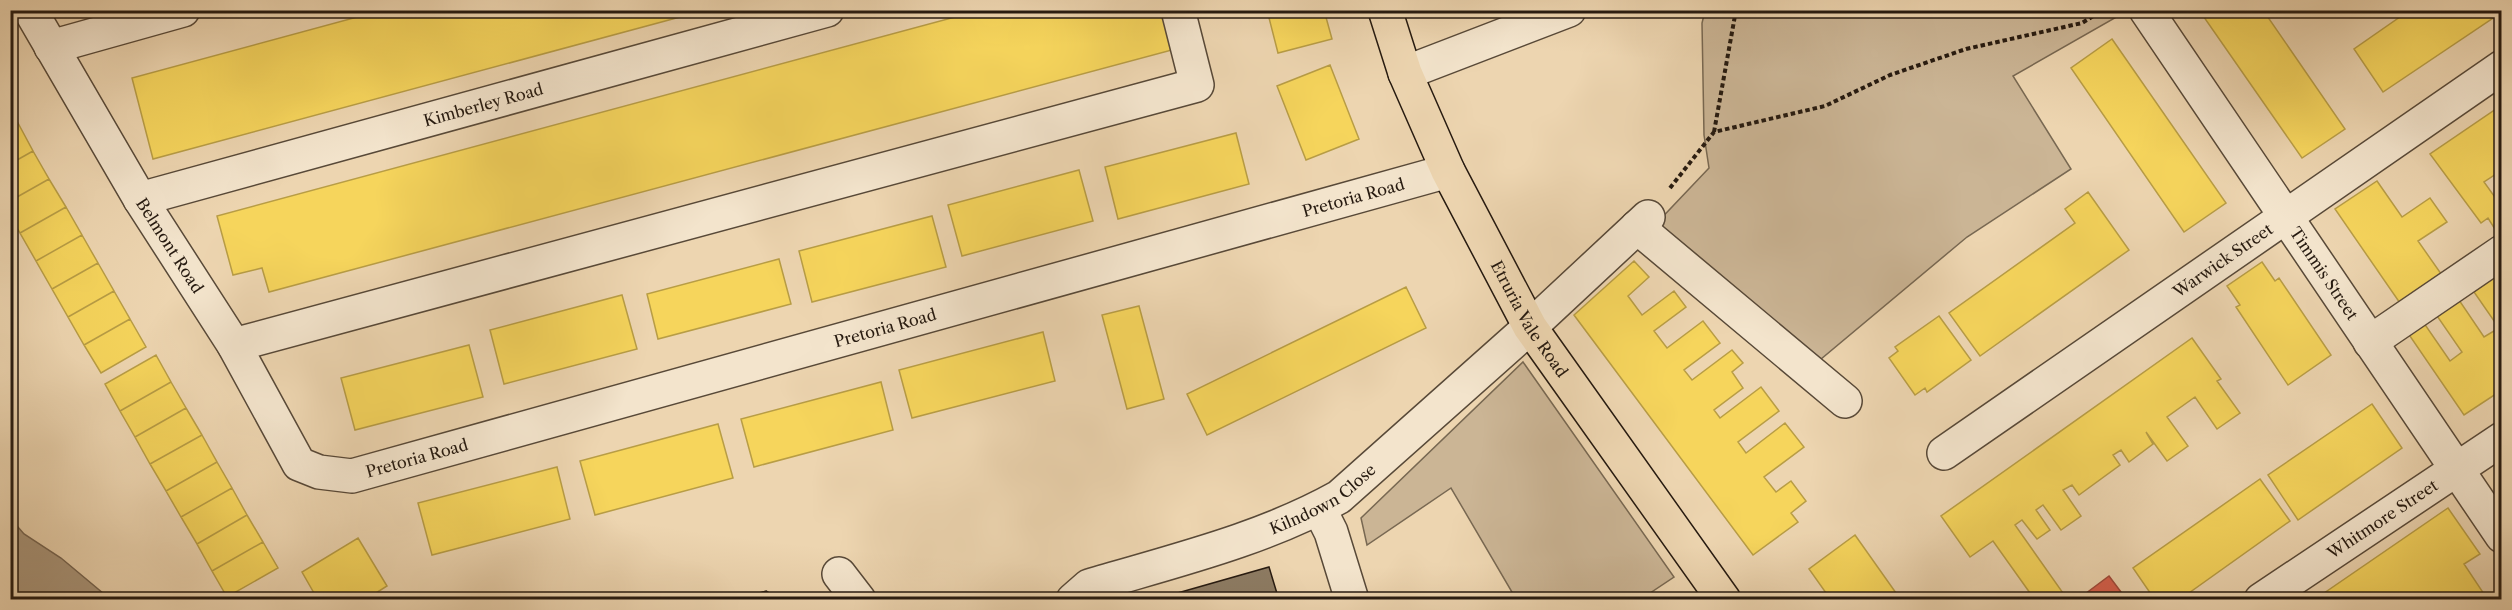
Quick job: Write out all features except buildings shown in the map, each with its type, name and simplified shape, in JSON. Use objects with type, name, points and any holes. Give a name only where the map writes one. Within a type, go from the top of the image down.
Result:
[{"type":"main road","name":"Etruria Vale Road","points":[[1385,10],[1405,73],[1448,171],[1530,327],[1724,600]]},
{"type":"street","name":"Belmont Road","points":[[30,10],[140,199],[234,345],[300,464],[319,472]]},
{"type":"street","points":[[51,47],[183,10]]},
{"type":"street","name":"Kimberley Road","points":[[140,199],[827,10]]},
{"type":"street","points":[[234,345],[1197,85],[1178,10]]},
{"type":"street","points":[[1405,73],[1569,10]]},
{"type":"street","name":"Timmis Street","points":[[2146,10],[2502,536]]},
{"type":"street","name":"Warwick Street","points":[[1944,453],[2502,67]]},
{"type":"street","name":"Pretoria Road","points":[[319,472],[352,476],[1448,171]]},
{"type":"street","points":[[1642,222],[1845,401]]},
{"type":"street","name":"Kilndown Close","points":[[1072,600],[1089,586],[1250,537],[1309,513],[1339,497],[1530,327],[1642,222]]},
{"type":"street","points":[[2370,342],[2502,252]]},
{"type":"street","name":"Whitmore Street","points":[[2261,600],[2502,439]]},
{"type":"street","points":[[1309,513],[1331,532],[1352,600]]},
{"type":"street","points":[[839,574],[859,600]]},
{"type":"path","points":[[1642,222],[1714,132],[1736,10]]},
{"type":"path","points":[[1714,132],[1825,106],[1890,75],[1966,49],[2082,23],[2103,10]]},
{"type":"shaded area","points":[[1705,11],[2127,11],[2013,76],[2071,169],[1967,237],[1821,359],[1653,227],[1709,168],[1704,135],[1702,23]]},
{"type":"shaded area","points":[[1523,362],[1674,577],[1641,599],[1516,599],[1451,488],[1367,545],[1361,518]]},
{"type":"shaded area","points":[[11,519],[24,534],[61,558],[110,599],[11,599]]}]
